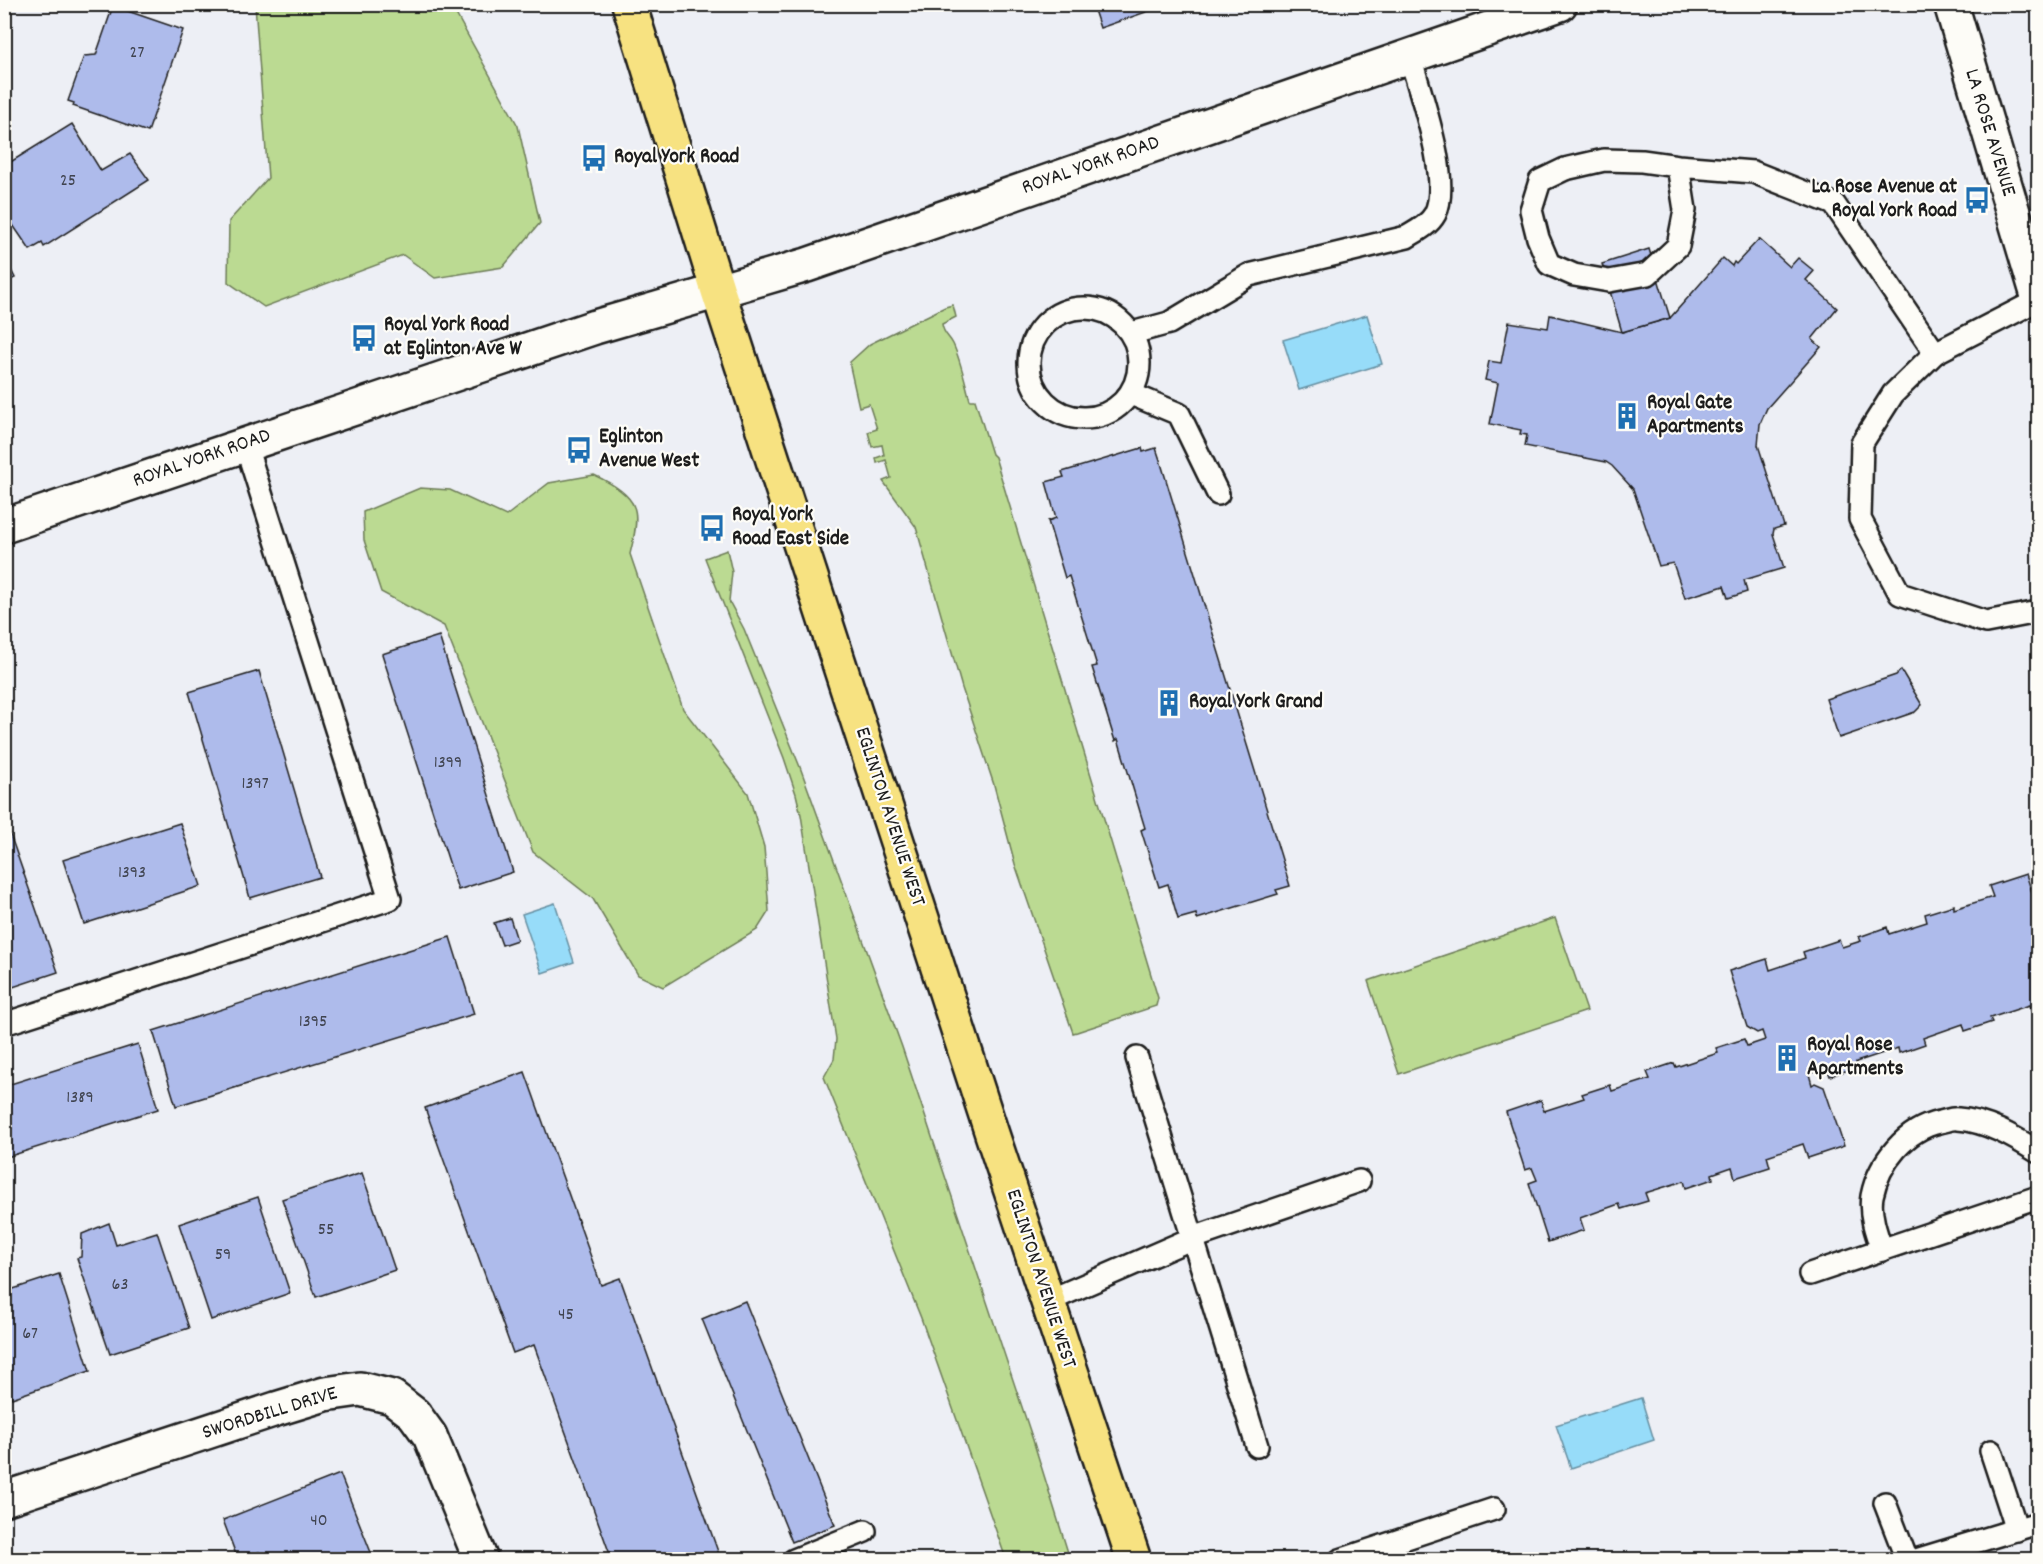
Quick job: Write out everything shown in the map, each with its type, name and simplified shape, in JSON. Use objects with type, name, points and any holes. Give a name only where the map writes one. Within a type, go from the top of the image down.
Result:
[{"type":"main road","name":"EGLINTON AVENUE WEST","points":[[629,4],[718,291],[1047,1301],[1134,1560]]},
{"type":"main road","name":"ROYAL YORK ROAD","points":[[4,526],[595,327],[807,265],[1560,4]]},
{"type":"main road","name":"LA ROSE AVENUE","points":[[1951,4],[2038,298]]},
{"type":"main road","name":"SWORDBILL DRIVE","points":[[4,1499],[276,1409],[325,1394],[360,1389],[392,1397],[414,1414],[430,1436],[481,1560]]},
{"type":"lane","points":[[1132,333],[1169,322],[1249,275],[1407,237],[1423,228],[1435,214],[1441,192],[1440,170],[1410,56]]},
{"type":"lane","points":[[1678,166],[1685,210],[1678,246],[1648,274],[1609,281],[1575,274],[1549,264],[1538,238],[1531,210],[1540,181],[1565,169],[1604,160],[1642,161],[1753,172],[1834,204],[1935,353]]},
{"type":"lane","points":[[2038,298],[1935,353],[1893,394],[1862,444],[1860,519],[1900,594],[1986,622],[2038,612]]},
{"type":"lane","points":[[1077,306],[1109,311],[1132,333],[1141,363],[1131,394],[1107,414],[1076,419],[1056,410],[1047,405],[1030,378],[1030,346],[1048,320],[1077,306]]},
{"type":"lane","points":[[1131,394],[1179,414],[1218,494]]},
{"type":"lane","points":[[4,1024],[390,899],[245,444]]},
{"type":"lane","points":[[1137,1058],[1257,1446]]},
{"type":"lane","points":[[1882,1250],[1874,1225],[1872,1197],[1883,1165],[1906,1138],[1928,1125],[1957,1118],[1990,1126],[2038,1152]]},
{"type":"lane","points":[[1047,1301],[1194,1238],[1359,1181]]},
{"type":"lane","points":[[1810,1274],[2038,1197]]},
{"type":"lane","points":[[1991,1451],[2017,1530]]},
{"type":"lane","points":[[1885,1503],[1907,1560]]},
{"type":"lane","points":[[1340,1560],[1494,1509]]},
{"type":"lane","points":[[1916,1560],[2038,1523]]},
{"type":"lane","points":[[794,1560],[865,1531]]},
{"type":"green space","points":[[255,5],[451,5],[518,126],[540,223],[503,267],[435,278],[403,255],[264,307],[228,282],[229,221],[268,178]]},
{"type":"green space","points":[[953,305],[956,317],[942,324],[956,351],[970,400],[975,400],[992,454],[995,457],[1158,998],[1156,1006],[1073,1033],[1015,864],[994,785],[962,688],[916,527],[883,481],[891,478],[886,460],[877,463],[876,458],[884,455],[882,445],[872,447],[868,432],[877,429],[869,404],[859,407],[850,367],[850,362],[870,344]]},
{"type":"green space","points":[[594,475],[623,492],[634,507],[636,524],[630,554],[683,709],[748,793],[764,847],[769,911],[757,930],[663,987],[638,975],[593,899],[533,852],[444,626],[381,592],[364,540],[363,512],[420,488],[450,490],[506,516],[549,483]]},
{"type":"green space","points":[[727,550],[732,572],[729,601],[744,629],[800,767],[902,1047],[1033,1440],[1070,1559],[1006,1559],[921,1318],[824,1077],[834,1059],[836,1039],[801,815],[784,758],[705,558]]},
{"type":"green space","points":[[1555,918],[1587,1011],[1399,1074],[1368,981]]},
{"type":"water","points":[[1367,315],[1382,364],[1299,390],[1283,340]]},
{"type":"water","points":[[555,903],[574,962],[542,973],[522,914]]},
{"type":"water","points":[[1641,1398],[1654,1440],[1571,1468],[1556,1425]]},
{"type":"building","points":[[1092,4],[1166,4],[1166,5],[1100,28]]},
{"type":"building","points":[[113,6],[183,30],[148,132],[73,106],[74,103],[68,101],[84,56],[96,55]]},
{"type":"building","points":[[72,124],[101,171],[130,154],[149,180],[44,247],[42,243],[30,250],[4,212],[4,166]]},
{"type":"building","name":"Royal Gate Apartments","points":[[1759,239],[1790,267],[1798,258],[1814,271],[1806,280],[1837,308],[1812,339],[1821,347],[1767,408],[1760,424],[1758,445],[1784,526],[1774,529],[1773,534],[1784,568],[1744,580],[1747,592],[1728,598],[1724,586],[1685,598],[1673,563],[1659,566],[1633,489],[1612,466],[1606,462],[1525,446],[1527,435],[1520,434],[1521,430],[1490,424],[1498,383],[1485,380],[1489,361],[1501,363],[1509,322],[1548,328],[1550,315],[1622,332],[1670,318],[1723,258],[1732,266],[1734,262],[1736,264]]},
{"type":"building","points":[[1649,249],[1670,318],[1622,332],[1602,264]]},
{"type":"building","points":[[4,256],[15,278],[4,283]]},
{"type":"building","name":"Royal York Grand","points":[[1142,448],[1143,452],[1156,448],[1290,886],[1276,890],[1278,894],[1197,919],[1196,914],[1178,919],[1168,884],[1159,887],[1141,830],[1145,828],[1118,739],[1115,741],[1092,667],[1097,666],[1069,576],[1065,578],[1048,521],[1056,518],[1046,482],[1064,477],[1062,472]]},
{"type":"building","points":[[439,636],[513,872],[458,890],[382,654]]},
{"type":"building","points":[[1901,670],[1922,705],[1915,712],[1839,738],[1826,699],[1896,675]]},
{"type":"building","points":[[259,671],[320,877],[250,898],[189,692]]},
{"type":"building","points":[[4,817],[58,972],[4,990]]},
{"type":"building","points":[[180,823],[201,886],[84,924],[63,860]]},
{"type":"building","name":"Royal Rose Apartments","points":[[2026,874],[2038,911],[2038,934],[2036,935],[2038,1013],[2033,1015],[2030,1005],[1990,1018],[1992,1022],[1965,1031],[1963,1024],[1923,1038],[1925,1044],[1899,1053],[1898,1048],[1856,1062],[1857,1067],[1830,1076],[1827,1068],[1809,1074],[1812,1085],[1815,1083],[1824,1087],[1844,1146],[1808,1158],[1803,1144],[1767,1156],[1770,1167],[1735,1178],[1732,1167],[1712,1174],[1713,1179],[1686,1188],[1684,1181],[1645,1193],[1648,1201],[1621,1209],[1619,1204],[1580,1218],[1584,1230],[1548,1242],[1529,1183],[1537,1180],[1532,1168],[1525,1170],[1506,1112],[1541,1100],[1544,1111],[1584,1098],[1582,1094],[1610,1085],[1612,1091],[1650,1079],[1647,1072],[1674,1063],[1676,1067],[1718,1053],[1716,1048],[1744,1039],[1747,1046],[1765,1040],[1762,1031],[1757,1033],[1747,1027],[1729,971],[1767,959],[1770,970],[1805,958],[1803,952],[1839,940],[1842,947],[1861,941],[1859,937],[1887,927],[1889,934],[1927,922],[1925,914],[1954,905],[1954,909],[1993,897],[1989,886]]},
{"type":"building","points":[[510,918],[517,940],[502,945],[494,923]]},
{"type":"building","points":[[450,937],[474,1014],[176,1106],[153,1031]]},
{"type":"building","points":[[138,1044],[158,1109],[4,1158],[4,1086]]},
{"type":"building","points":[[525,1072],[601,1285],[620,1278],[721,1560],[612,1560],[534,1345],[513,1353],[425,1108]]},
{"type":"building","points":[[362,1173],[395,1270],[316,1297],[282,1199]]},
{"type":"building","points":[[258,1197],[290,1293],[211,1320],[179,1224]]},
{"type":"building","points":[[109,1223],[116,1245],[157,1232],[189,1328],[110,1354],[77,1258],[81,1257],[82,1234]]},
{"type":"building","points":[[59,1274],[90,1371],[12,1398],[4,1377],[4,1292]]},
{"type":"building","points":[[745,1301],[835,1525],[792,1542],[702,1319]]},
{"type":"building","points":[[340,1474],[372,1555],[359,1560],[262,1560],[259,1552],[238,1560],[223,1520]]},
{"type":"building","points":[[180,1553],[182,1560],[161,1560]]},
{"type":"place","name":"Royal York Road","points":[[594,158]]},
{"type":"place","name":"La Rose Avenue at Royal York Road","points":[[1977,200]]},
{"type":"place","name":"Royal York Road at Eglinton Ave W","points":[[364,338]]},
{"type":"place","name":"Royal Gate Apartments","points":[[1627,416]]},
{"type":"place","name":"Eglinton Avenue West","points":[[579,450]]},
{"type":"place","name":"Royal York Road East Side","points":[[712,528]]},
{"type":"place","name":"Royal York Grand","points":[[1169,703]]},
{"type":"place","name":"Royal Rose Apartments","points":[[1787,1058]]}]
